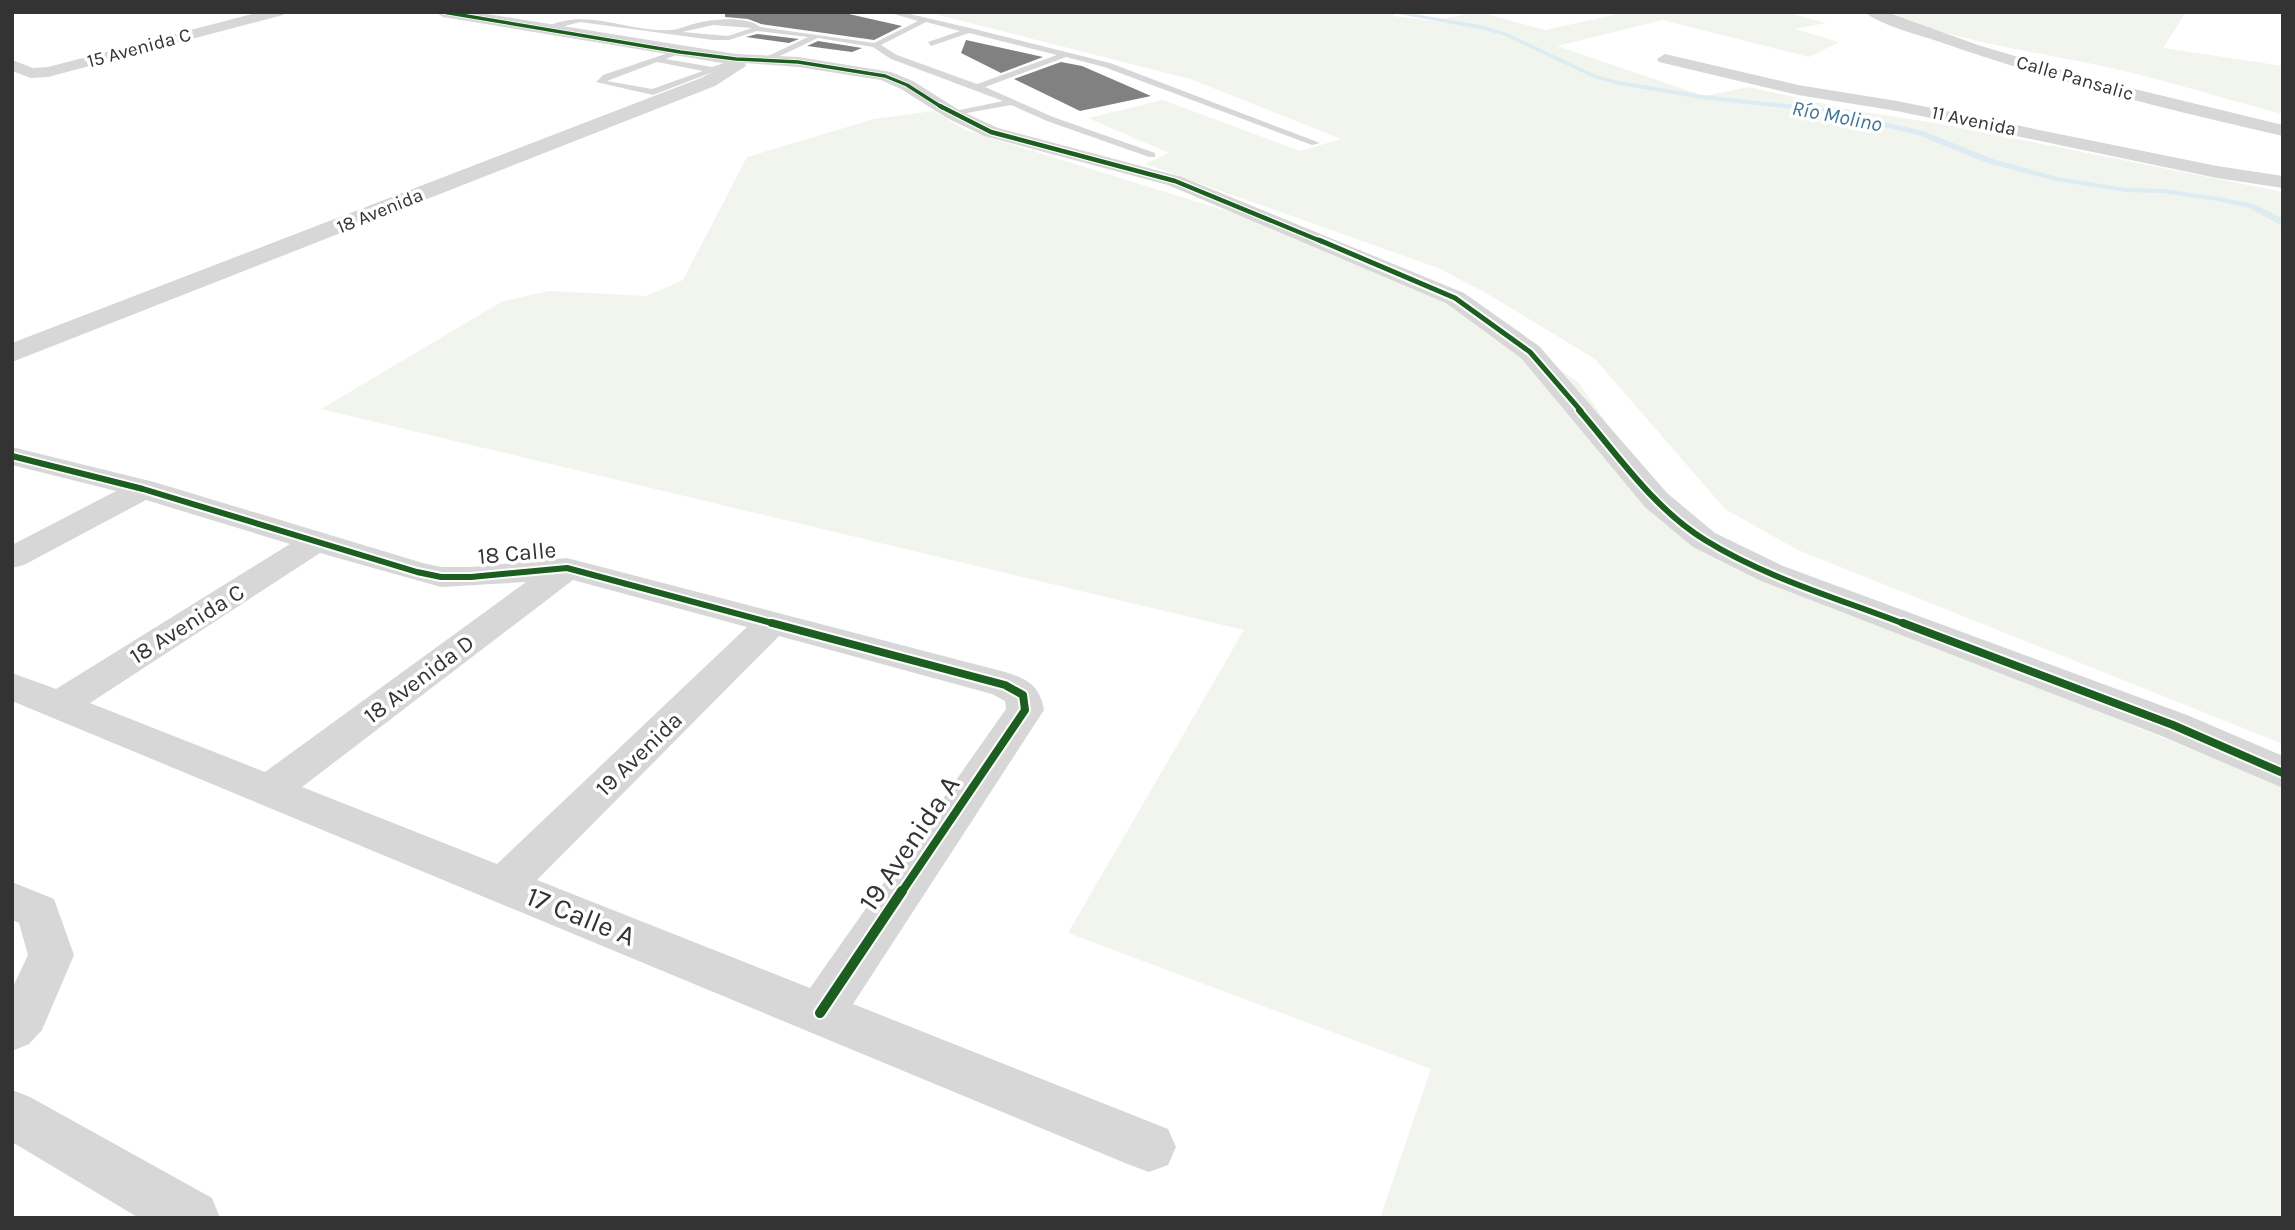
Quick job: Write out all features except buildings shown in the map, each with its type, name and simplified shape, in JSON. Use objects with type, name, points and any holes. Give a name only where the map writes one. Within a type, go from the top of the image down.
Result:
[{"type":"street","name":"15 Avenida C","points":[[12,65],[31,73],[40,73],[278,12]]},
{"type":"street","points":[[443,12],[522,25],[546,23],[728,64],[767,60],[798,62],[884,76],[907,85],[953,114],[991,132],[1175,181],[1455,299],[1530,352],[1656,500],[1704,540],[1771,573],[2173,725],[2283,773]]},
{"type":"street","name":"Calle Pansalic","points":[[1872,12],[1925,33],[2032,66],[2283,131]]},
{"type":"street","name":"11 Avenida","points":[[1665,60],[1798,90],[1897,106],[2217,172],[2283,182]]},
{"type":"street","name":"18 Avenida","points":[[12,353],[708,82],[735,69],[728,64]]},
{"type":"street","name":"18 Calle","points":[[12,456],[143,489],[315,542],[441,577],[567,568],[1005,685],[1023,695]]},
{"type":"street","points":[[12,558],[143,489]]},
{"type":"street","name":"18 Avenida C","points":[[59,705],[315,542]]},
{"type":"street","name":"18 Avenida D","points":[[271,789],[567,568]]},
{"type":"street","name":"19 Avenida","points":[[504,885],[774,622]]},
{"type":"street","name":"17 Calle A","points":[[12,686],[1149,1147]]},
{"type":"street","name":"19 Avenida A","points":[[820,1013],[1025,710],[1023,695]]},
{"type":"street","points":[[12,900],[38,912],[51,955],[25,1015],[12,1029]]},
{"type":"street","points":[[12,1114],[192,1218]]},
{"type":"lane","points":[[890,12],[1107,65],[1315,143]]},
{"type":"lane","points":[[546,23],[580,20],[713,38],[729,38],[756,29],[875,45],[894,57],[977,86],[1050,120],[1152,155]]},
{"type":"lane","points":[[875,45],[925,20]]},
{"type":"lane","points":[[672,33],[706,21],[751,25],[756,26],[756,29]]},
{"type":"lane","points":[[931,44],[970,30]]},
{"type":"lane","points":[[767,60],[817,36]]},
{"type":"lane","points":[[680,52],[606,77],[600,82],[646,93],[728,64]]},
{"type":"lane","points":[[977,86],[1066,54]]},
{"type":"lane","points":[[657,60],[728,64]]},
{"type":"lane","points":[[953,114],[1011,102]]},
{"type":"shaded area","points":[[927,12],[1394,12],[1393,16],[1432,21],[1479,12],[1545,30],[1628,12],[1785,12],[1826,23],[1795,29],[1839,42],[1809,57],[1663,20],[1557,46],[1704,96],[1749,87],[1852,110],[1947,125],[2283,192],[2283,744],[1798,550],[1725,509],[1595,359],[1486,293],[1438,268],[1145,164],[1169,153],[1088,118],[1163,100],[1300,151],[1341,139],[1190,79]]},
{"type":"shaded area","points":[[1885,12],[2186,12],[2163,48],[2283,66],[2283,114],[2129,72],[1966,38]]},
{"type":"shaded area","points":[[934,111],[965,130],[1311,237],[1464,304],[1579,383],[1659,501],[1764,577],[2283,786],[2283,1218],[1380,1218],[1431,1069],[1068,933],[1244,630],[321,409],[503,301],[549,291],[646,296],[683,280],[747,157],[874,119]]},
{"type":"waterway","name":"Río Molino","points":[[1391,12],[1480,27],[1505,34],[1596,77],[1619,83],[1702,97],[1821,110],[1920,133],[1990,161],[2056,179],[2126,190],[2162,191],[2218,199],[2251,206],[2283,223]]},
{"type":"cycle path","points":[[443,12],[680,52],[736,59],[798,62],[885,76],[907,85],[953,114],[991,132],[1175,181],[1384,267],[1455,298],[1530,352],[1656,500],[1704,540],[1771,573],[2173,725],[2283,773]]},
{"type":"cycle path","points":[[12,456],[143,489],[417,572],[441,577],[471,577],[567,568],[1005,685],[1023,695],[1025,710],[820,1013]]}]
